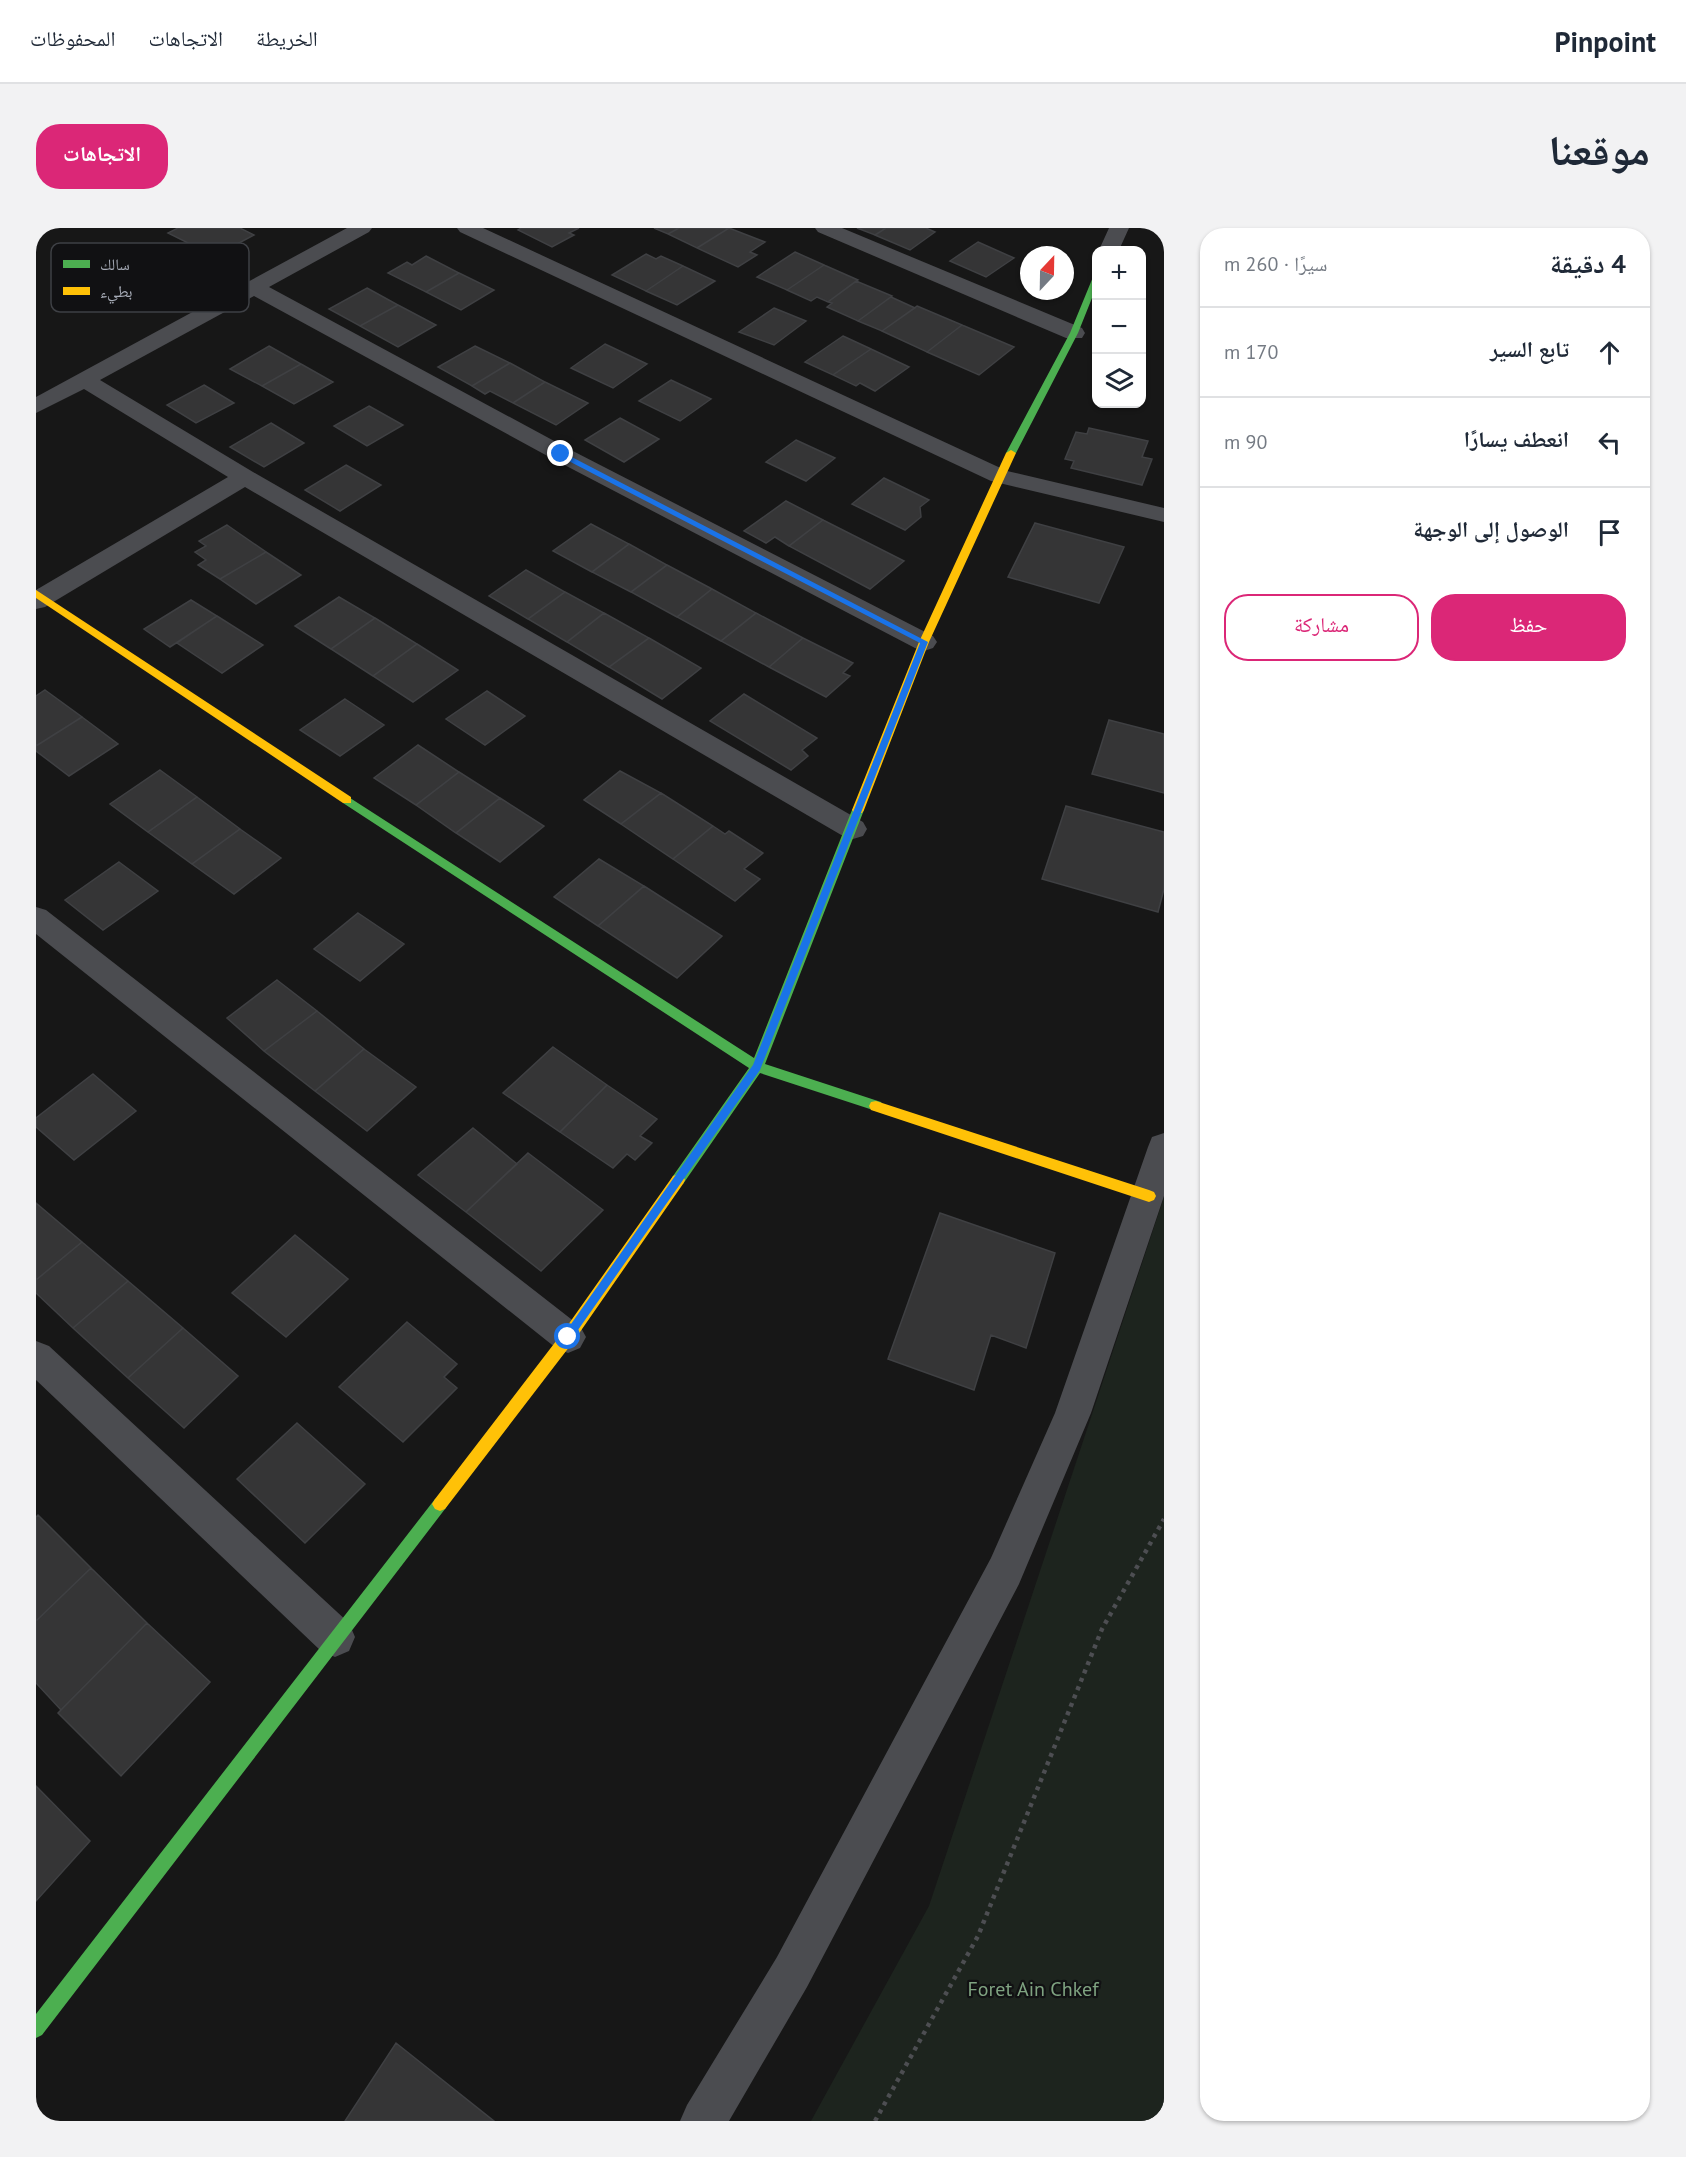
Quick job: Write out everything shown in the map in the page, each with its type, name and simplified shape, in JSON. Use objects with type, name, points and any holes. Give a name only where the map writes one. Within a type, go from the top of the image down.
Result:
[{"type":"street","points":[[249,291],[362,228]]},
{"type":"street","points":[[466,228],[999,476],[1164,515]]},
{"type":"street","points":[[825,228],[1074,333]]},
{"type":"street","points":[[1111,246],[1119,228]]},
{"type":"street","points":[[255,288],[561,454],[924,642]]},
{"type":"street","points":[[36,2029],[335,1637],[568,1337],[757,1067],[853,830],[924,642],[999,476],[1074,333],[1092,289]]},
{"type":"street","points":[[36,406],[210,312]]},
{"type":"street","points":[[83,379],[245,477],[853,830]]},
{"type":"street","points":[[245,477],[38,598],[757,1067],[1149,1196]]},
{"type":"street","points":[[36,918],[568,1337]]},
{"type":"street","points":[[703,2121],[792,1972],[1005,1571],[1073,1413],[1164,1147]]},
{"type":"street","points":[[36,1357],[335,1637]]},
{"type":"path","points":[[875,2121],[978,1936],[1102,1629],[1164,1519]]},
{"type":"green space","name":"Foret Ain Chkef","points":[[1164,1197],[1164,2121],[811,2121],[929,1906]]},
{"type":"building","points":[[178,228],[240,228],[254,235],[239,243],[188,243],[168,233]]},
{"type":"building","points":[[521,228],[579,228],[569,233],[574,235],[552,247],[518,230]]},
{"type":"building","points":[[654,228],[679,228],[668,234]]},
{"type":"building","points":[[679,228],[729,228],[697,248],[668,234]]},
{"type":"building","points":[[729,228],[765,242],[750,252],[757,255],[738,267],[697,248]]},
{"type":"building","points":[[857,228],[886,228],[875,235]]},
{"type":"building","points":[[886,228],[926,228],[935,232],[910,250],[875,235]]},
{"type":"building","points":[[978,242],[1014,258],[986,277],[950,261]]},
{"type":"building","points":[[795,252],[824,265],[787,290],[757,277]]},
{"type":"building","points":[[646,254],[656,259],[661,256],[683,266],[646,291],[612,275]]},
{"type":"building","points":[[426,256],[459,273],[426,292],[388,273],[407,262],[412,265]]},
{"type":"building","points":[[824,265],[858,280],[828,302],[817,297],[811,301],[787,290]]},
{"type":"building","points":[[683,266],[715,281],[677,305],[646,291]]},
{"type":"building","points":[[459,273],[494,290],[461,310],[426,292]]},
{"type":"building","points":[[856,281],[892,296],[858,321],[827,307],[832,303],[828,302]]},
{"type":"building","points":[[367,288],[398,305],[360,326],[329,309]]},
{"type":"building","points":[[891,297],[915,308],[882,331],[858,321]]},
{"type":"building","points":[[398,305],[436,325],[398,347],[360,326]]},
{"type":"building","points":[[917,306],[962,325],[927,352],[882,331]]},
{"type":"building","points":[[774,308],[806,321],[774,345],[739,332]]},
{"type":"building","points":[[962,325],[1014,347],[979,375],[927,352]]},
{"type":"building","points":[[843,336],[871,349],[833,375],[805,362]]},
{"type":"building","points":[[605,344],[647,364],[613,388],[571,368]]},
{"type":"building","points":[[269,346],[301,364],[262,386],[230,369]]},
{"type":"building","points":[[475,346],[510,363],[472,386],[438,367]]},
{"type":"building","points":[[871,349],[909,367],[875,391],[860,383],[856,386],[833,375]]},
{"type":"building","points":[[510,363],[545,382],[513,403],[490,391],[485,394],[472,386]]},
{"type":"building","points":[[301,364],[333,382],[294,404],[262,386]]},
{"type":"building","points":[[671,380],[711,399],[680,421],[639,401]]},
{"type":"building","points":[[545,382],[588,403],[556,425],[513,403]]},
{"type":"building","points":[[204,385],[234,403],[196,423],[167,405]]},
{"type":"building","points":[[369,406],[403,425],[367,446],[334,426]]},
{"type":"building","points":[[620,418],[659,439],[624,462],[585,440]]},
{"type":"building","points":[[271,423],[304,443],[264,467],[230,447]]},
{"type":"building","points":[[1089,428],[1148,441],[1142,457],[1152,459],[1142,485],[1071,468],[1074,461],[1065,459],[1076,432],[1087,434]]},
{"type":"building","points":[[796,440],[835,458],[806,481],[766,462]]},
{"type":"building","points":[[346,465],[381,485],[340,511],[305,490]]},
{"type":"building","points":[[884,478],[929,500],[920,507],[921,517],[905,530],[852,504]]},
{"type":"building","points":[[786,501],[823,520],[789,546],[775,537],[766,543],[744,531]]},
{"type":"building","points":[[823,520],[904,561],[870,589],[789,546]]},
{"type":"building","points":[[1035,523],[1124,547],[1099,603],[1008,577]]},
{"type":"building","points":[[591,524],[629,544],[592,572],[553,551]]},
{"type":"building","points":[[227,525],[266,552],[220,579],[198,565],[206,560],[195,552],[206,546],[199,541]]},
{"type":"building","points":[[629,544],[667,565],[631,592],[592,572]]},
{"type":"building","points":[[266,552],[301,575],[256,604],[220,579]]},
{"type":"building","points":[[667,565],[712,589],[677,617],[631,592]]},
{"type":"building","points":[[526,570],[565,592],[528,619],[489,596]]},
{"type":"building","points":[[712,589],[756,613],[721,641],[677,617]]},
{"type":"building","points":[[565,592],[604,613],[567,642],[528,619]]},
{"type":"building","points":[[339,597],[375,618],[331,649],[295,626]]},
{"type":"building","points":[[191,600],[217,616],[170,647],[144,629]]},
{"type":"building","points":[[604,613],[649,638],[609,667],[567,642]]},
{"type":"building","points":[[756,613],[803,638],[769,667],[721,641]]},
{"type":"building","points":[[217,616],[263,645],[222,673],[177,643]]},
{"type":"building","points":[[375,618],[417,644],[373,676],[331,649]]},
{"type":"building","points":[[649,638],[701,668],[662,699],[609,667]]},
{"type":"building","points":[[803,638],[853,663],[843,673],[850,676],[826,697],[769,667]]},
{"type":"building","points":[[417,644],[458,670],[413,702],[373,676]]},
{"type":"building","points":[[45,690],[82,717],[36,746],[36,696]]},
{"type":"building","points":[[487,691],[525,716],[485,745],[446,719]]},
{"type":"building","points":[[744,694],[817,738],[802,750],[808,756],[791,770],[710,721]]},
{"type":"building","points":[[345,699],[384,725],[340,756],[300,730]]},
{"type":"building","points":[[82,717],[118,744],[69,776],[36,751],[36,746]]},
{"type":"building","points":[[1109,720],[1164,734],[1164,793],[1092,774]]},
{"type":"building","points":[[418,745],[459,772],[416,805],[374,778]]},
{"type":"building","points":[[160,770],[197,797],[148,832],[110,804]]},
{"type":"building","points":[[620,771],[661,793],[621,824],[584,800]]},
{"type":"building","points":[[459,772],[500,798],[456,833],[416,805]]},
{"type":"building","points":[[661,793],[713,826],[673,859],[621,824]]},
{"type":"building","points":[[197,797],[240,829],[192,864],[148,832]]},
{"type":"building","points":[[500,798],[544,826],[500,862],[456,833]]},
{"type":"building","points":[[1066,806],[1164,832],[1164,889],[1158,912],[1042,879]]},
{"type":"building","points":[[713,826],[725,834],[729,831],[763,853],[744,869],[760,879],[735,901],[673,859]]},
{"type":"building","points":[[240,829],[281,858],[234,894],[192,864]]},
{"type":"building","points":[[599,859],[644,886],[598,926],[554,897]]},
{"type":"building","points":[[119,862],[158,891],[103,930],[65,900]]},
{"type":"building","points":[[644,886],[722,936],[677,978],[598,926]]},
{"type":"building","points":[[358,913],[404,944],[360,981],[314,949]]},
{"type":"building","points":[[277,980],[317,1011],[264,1051],[227,1018]]},
{"type":"building","points":[[317,1011],[364,1049],[315,1091],[264,1051]]},
{"type":"building","points":[[553,1047],[607,1085],[560,1132],[503,1093]]},
{"type":"building","points":[[364,1049],[416,1087],[367,1131],[315,1091]]},
{"type":"building","points":[[93,1074],[136,1111],[74,1160],[36,1127],[36,1118]]},
{"type":"building","points":[[607,1085],[657,1119],[640,1136],[652,1143],[635,1160],[627,1154],[613,1168],[560,1132]]},
{"type":"building","points":[[473,1128],[517,1164],[466,1212],[418,1175]]},
{"type":"building","points":[[528,1153],[603,1210],[541,1271],[466,1212]]},
{"type":"building","points":[[36,1203],[82,1242],[36,1280]]},
{"type":"building","points":[[940,1213],[1055,1253],[1026,1348],[991,1335],[974,1390],[888,1359]]},
{"type":"building","points":[[295,1235],[348,1279],[286,1337],[232,1293]]},
{"type":"building","points":[[82,1242],[128,1281],[73,1328],[36,1293],[36,1280]]},
{"type":"building","points":[[128,1281],[183,1328],[128,1378],[73,1328]]},
{"type":"building","points":[[407,1322],[457,1364],[444,1377],[457,1388],[403,1442],[339,1387]]},
{"type":"building","points":[[183,1328],[238,1376],[184,1428],[128,1378]]},
{"type":"building","points":[[297,1423],[365,1484],[305,1543],[237,1479]]},
{"type":"building","points":[[38,1515],[91,1568],[36,1621],[36,1517]]},
{"type":"building","points":[[91,1568],[147,1623],[61,1710],[36,1683],[36,1621]]},
{"type":"building","points":[[147,1623],[210,1682],[121,1776],[58,1713]]},
{"type":"building","points":[[36,1786],[90,1841],[36,1901]]},
{"type":"building","points":[[396,2043],[494,2121],[345,2121]]},
{"type":"traffic: fast","points":[[1011,453],[1074,333],[1092,289]]},
{"type":"traffic: fast","points":[[347,800],[757,1067],[876,1106]]},
{"type":"traffic: fast","points":[[678,1180],[757,1067],[858,810]]},
{"type":"traffic: fast","points":[[36,2029],[440,1504]]},
{"type":"traffic: slow","points":[[858,810],[924,642],[1011,453]]},
{"type":"traffic: slow","points":[[36,593],[347,800]]},
{"type":"traffic: slow","points":[[876,1106],[1149,1196]]},
{"type":"traffic: slow","points":[[440,1504],[568,1337],[678,1180]]},
{"type":"route","points":[[561,454],[924,642],[853,830],[757,1067],[568,1337]]}]
